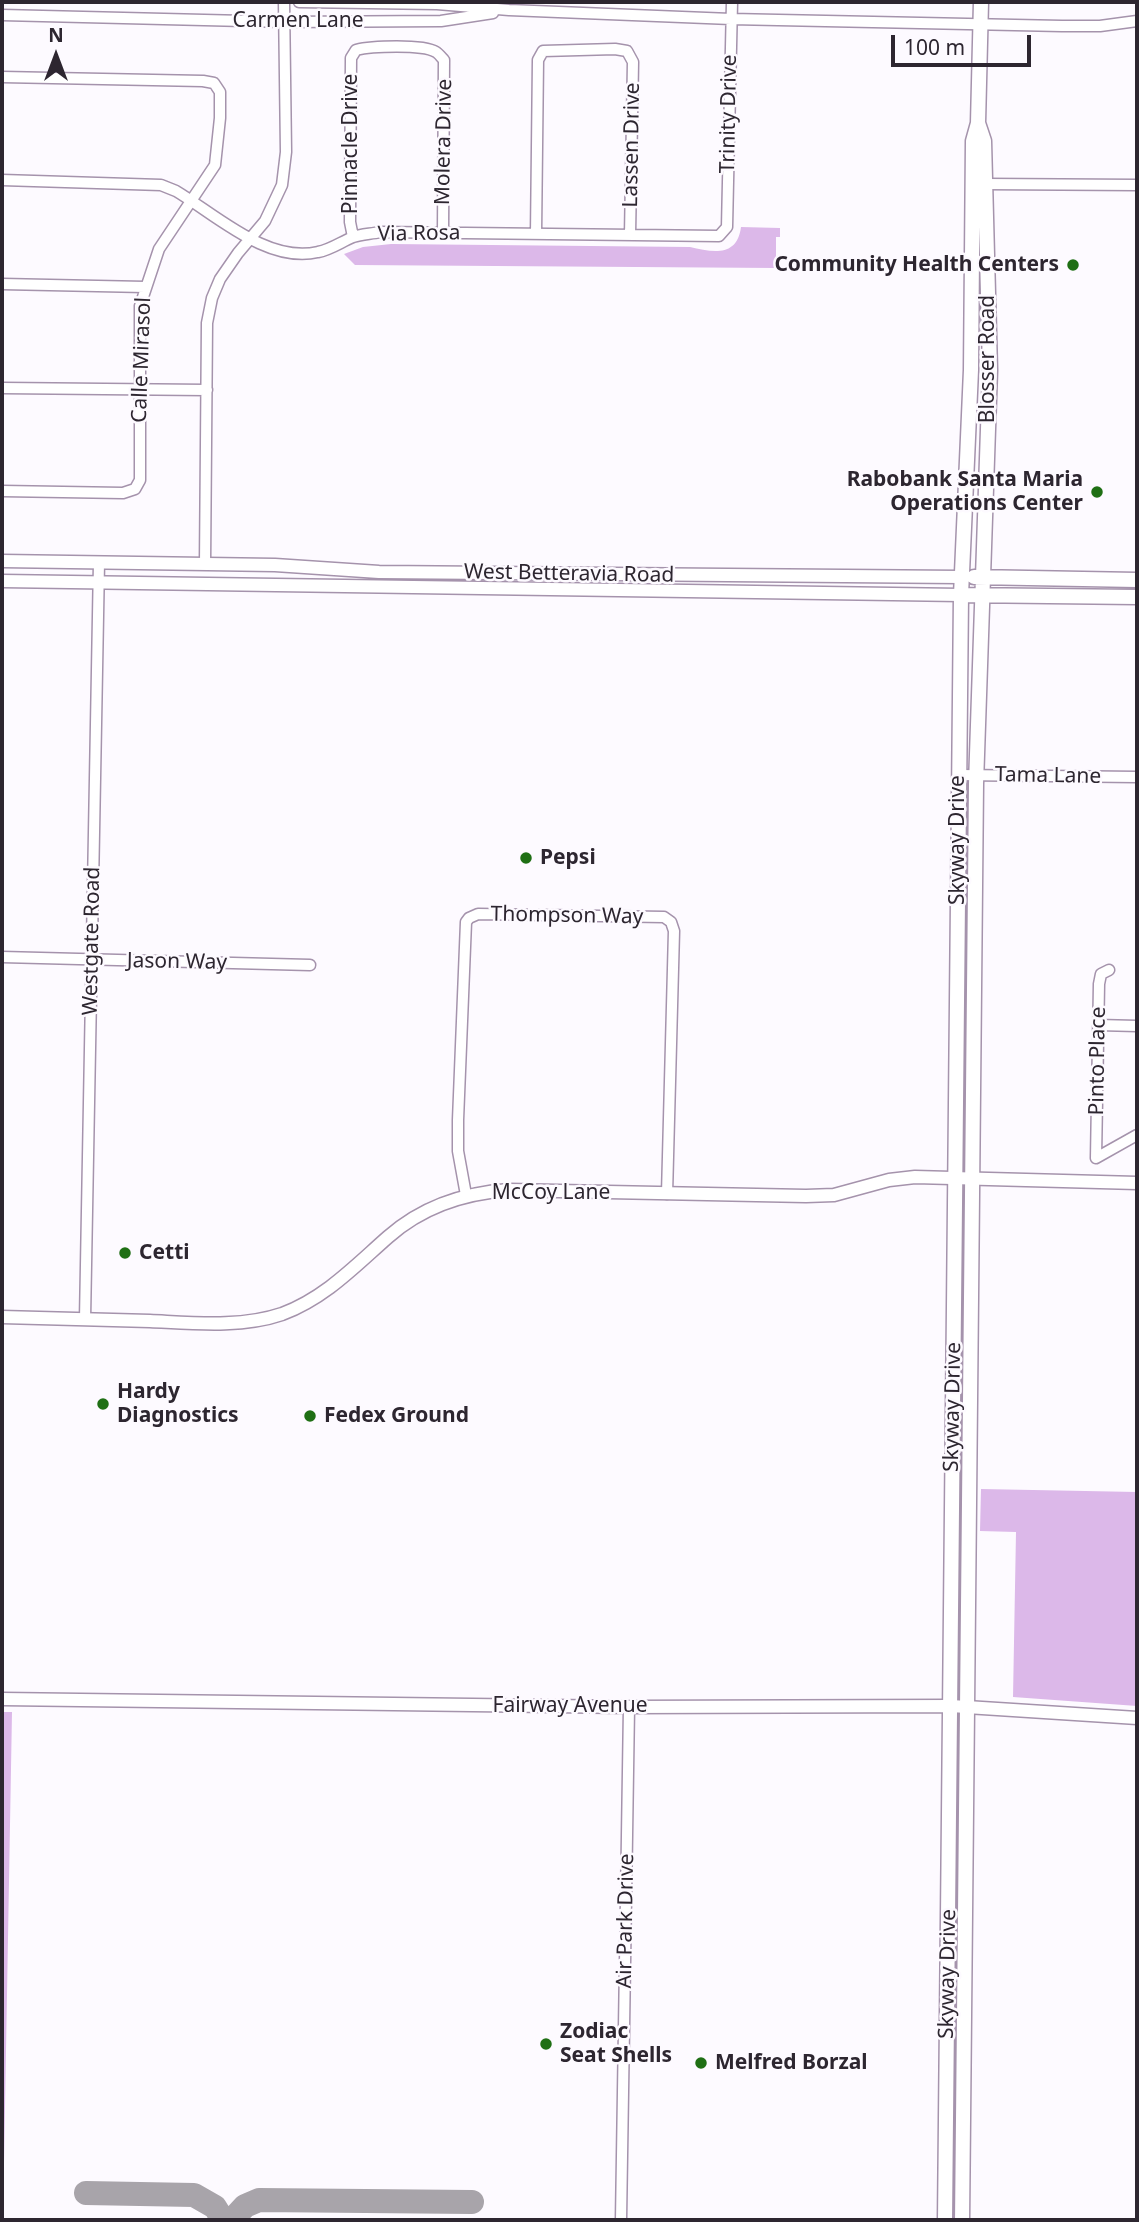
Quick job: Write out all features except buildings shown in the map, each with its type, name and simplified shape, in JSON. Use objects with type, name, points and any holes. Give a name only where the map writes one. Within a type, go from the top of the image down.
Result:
[{"type":"main road","name":"Blosser Road","points":[[961,595],[971,370],[973,141],[978,123],[981,2]]},
{"type":"main road","name":"Blosser Road","points":[[978,123],[984,141],[990,370],[981,595]]},
{"type":"main road","name":"West Betteravia Road","points":[[961,577],[1137,580]]},
{"type":"main road","name":"West Betteravia Road","points":[[961,595],[1137,597]]},
{"type":"main road","name":"Skyway Drive","points":[[945,2220],[961,595]]},
{"type":"main road","name":"Skyway Drive","points":[[962,2220],[976,775],[981,595]]},
{"type":"street","points":[[205,564],[207,323],[212,298],[220,279],[265,221],[282,185],[286,152],[284,2]]},
{"type":"street","name":"Carmen Lane","points":[[299,2],[437,4],[509,10],[731,19],[1062,26],[1100,26],[1137,21]]},
{"type":"street","name":"Trinity Drive","points":[[727,226],[732,2]]},
{"type":"street","name":"Carmen Lane","points":[[2,15],[285,22],[441,21],[509,10]]},
{"type":"street","name":"Pinnacle Drive","points":[[353,237],[350,222],[351,58],[356,50],[367,47],[397,48]]},
{"type":"street","name":"Molera Drive","points":[[397,48],[425,48],[437,52],[444,60],[443,233]]},
{"type":"street","name":"Lassen Drive","points":[[536,234],[538,60],[543,51],[627,51],[633,62],[630,235]]},
{"type":"street","name":"Calle Mirasol","points":[[2,77],[202,81],[214,83],[220,92],[219,145],[215,165],[159,250],[140,306],[140,480],[135,489],[123,493],[2,491]]},
{"type":"street","name":"Via Rosa","points":[[2,180],[161,185],[192,200],[250,239],[282,252],[300,254],[318,253],[353,237],[380,232],[719,236],[727,226]]},
{"type":"street","points":[[985,184],[1137,185]]},
{"type":"street","points":[[2,284],[145,287]]},
{"type":"street","points":[[2,388],[207,390]]},
{"type":"street","name":"West Betteravia Road","points":[[2,561],[275,565],[379,572],[961,577]]},
{"type":"street","name":"Westgate Road","points":[[85,1319],[99,562]]},
{"type":"street","name":"West Betteravia Road","points":[[2,581],[961,595]]},
{"type":"street","name":"Tama Lane","points":[[958,775],[1137,777]]},
{"type":"street","name":"Thompson Way","points":[[466,1195],[458,1152],[464,962],[466,922],[478,914],[664,917],[671,922],[673,945],[667,1194]]},
{"type":"street","name":"Jason Way","points":[[2,957],[310,965]]},
{"type":"street","name":"Pinto Place","points":[[1108,970],[1103,971],[1099,978],[1096,1158],[1137,1135]]},
{"type":"street","points":[[1098,1025],[1137,1026]]},
{"type":"street","name":"McCoy Lane","points":[[2,1317],[229,1322],[280,1314],[325,1292],[352,1272],[404,1224],[430,1208],[466,1195],[509,1190],[834,1195],[889,1180],[915,1177],[1137,1183]]},
{"type":"street","name":"Fairway Avenue","points":[[2,1699],[629,1707],[951,1706],[1137,1718]]},
{"type":"street","name":"Air Park Drive","points":[[621,2220],[629,1707]]},
{"type":"shaded area","points":[[741,227],[780,228],[780,237],[776,237],[776,268],[355,265],[344,254],[363,247],[391,244],[690,247],[715,251],[734,244]]},
{"type":"shaded area","points":[[981,1489],[1137,1492],[1137,1706],[1013,1697],[1016,1532],[980,1531]]},
{"type":"shaded area","points":[[2,1712],[12,1712],[3,2220],[2,2220]]},
{"type":"taxiway","points":[[86,2193],[194,2195],[215,2207],[223,2220]]},
{"type":"taxiway","points":[[232,2220],[245,2206],[259,2200],[472,2202]]},
{"type":"place","name":"Community Health Centers","points":[[1073,265]]},
{"type":"place","name":"Rabobank Santa Maria Operations Center","points":[[1097,492]]},
{"type":"place","name":"Pepsi","points":[[526,858]]},
{"type":"place","name":"Cetti","points":[[125,1253]]},
{"type":"place","name":"Hardy Diagnostics","points":[[103,1404]]},
{"type":"place","name":"Fedex Ground","points":[[310,1416]]},
{"type":"place","name":"Zodiac Seat Shells","points":[[546,2044]]},
{"type":"place","name":"Melfred Borzal","points":[[701,2063]]}]
